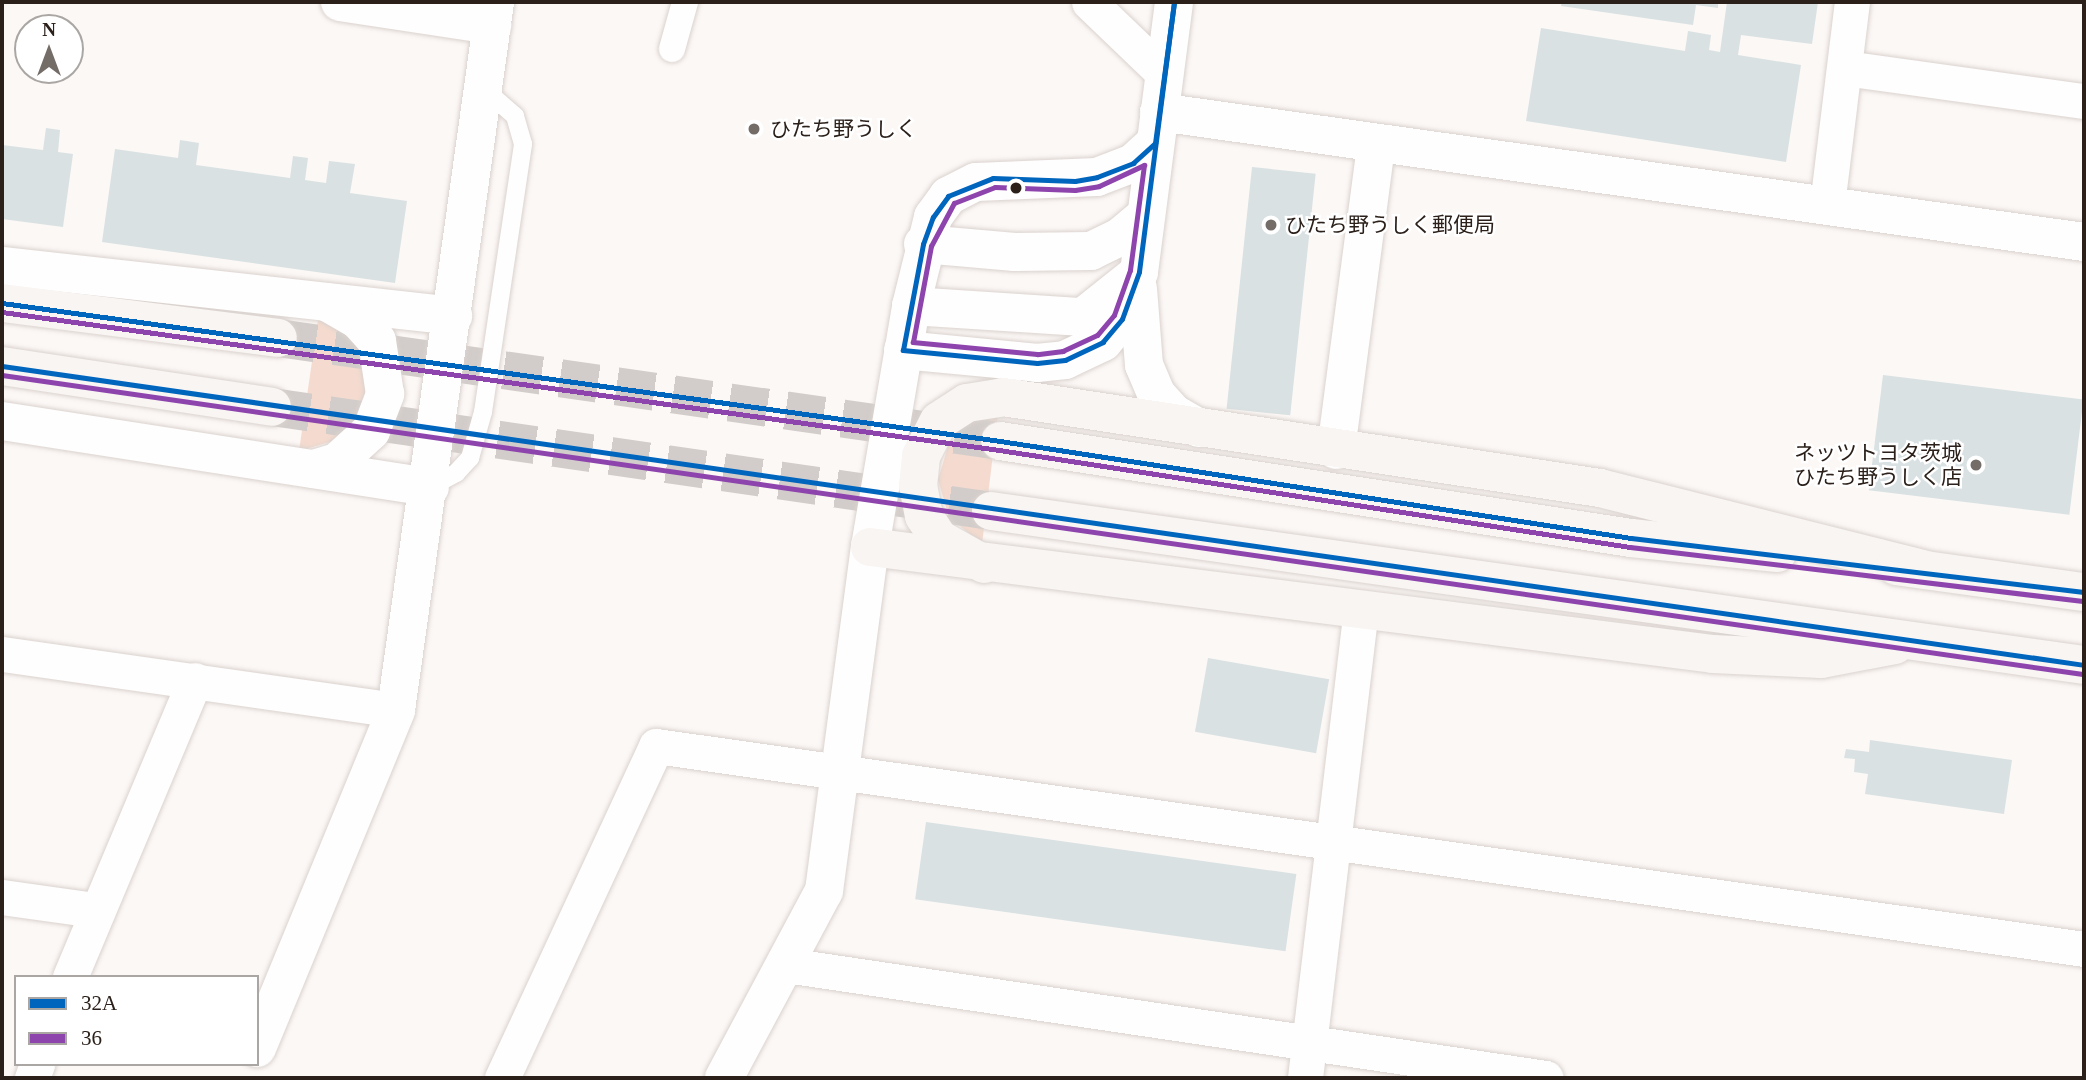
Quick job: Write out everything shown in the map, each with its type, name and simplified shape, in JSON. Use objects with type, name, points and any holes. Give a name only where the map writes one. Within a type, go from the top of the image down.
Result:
[{"type":"main road","points":[[2,303],[278,338]]},
{"type":"main road","points":[[2,366],[272,407]]},
{"type":"main road","points":[[984,564],[939,539],[924,516],[918,486],[921,456],[939,421],[967,403],[1003,397],[1336,450],[1600,488],[1923,569]]},
{"type":"main road","points":[[1000,441],[1631,537],[1923,569],[2084,592]]},
{"type":"main road","points":[[991,511],[1925,639],[2084,665]]},
{"type":"main road","points":[[870,547],[984,564],[1727,655],[1821,659],[1925,639]]},
{"type":"street","points":[[259,1043],[396,710],[430,487],[485,90],[493,13],[340,2]]},
{"type":"street","points":[[672,49],[685,2]]},
{"type":"street","points":[[1089,2],[1164,74]]},
{"type":"street","points":[[1174,2],[1139,272],[1138,326],[1144,365],[1157,396],[1173,413],[1199,428]]},
{"type":"street","points":[[1827,205],[1853,2]]},
{"type":"street","points":[[1845,68],[2084,101]]},
{"type":"street","points":[[1157,127],[1376,145],[2084,242]]},
{"type":"street","points":[[724,1078],[824,891],[870,547],[923,244],[940,204],[960,188],[993,178],[1075,181],[1097,177],[1133,163],[1157,127]]},
{"type":"street","points":[[1336,450],[1376,145]]},
{"type":"street","points":[[923,244],[1026,252],[1091,250],[1120,237],[1146,215]]},
{"type":"street","points":[[2,266],[453,316]]},
{"type":"street","points":[[911,306],[1083,317],[1139,272]]},
{"type":"street","points":[[904,350],[1037,363],[1065,360],[1103,342],[1122,319],[1139,272]]},
{"type":"street","points":[[314,469],[337,462],[371,431],[385,394],[377,341],[358,320],[325,301]]},
{"type":"street","points":[[2,421],[430,487]]},
{"type":"street","points":[[1308,1062],[1361,610]]},
{"type":"street","points":[[2,654],[396,710]]},
{"type":"street","points":[[71,975],[95,910],[195,680]]},
{"type":"street","points":[[502,1078],[656,746],[838,775],[1333,842],[2084,949]]},
{"type":"street","points":[[2,897],[95,910]]},
{"type":"street","points":[[786,965],[1308,1062],[1546,1078]]},
{"type":"lane","points":[[430,487],[456,473],[470,458],[483,412],[523,144],[516,116],[485,90]]},
{"type":"shaded area","points":[[318,320],[336,326],[356,343],[366,365],[365,403],[349,427],[333,441],[299,451]]},
{"type":"shaded area","points":[[998,414],[982,544],[949,517],[938,480],[948,446],[966,428]]},
{"type":"building","points":[[1562,2],[1718,2],[1718,8],[1696,5],[1693,25],[1561,6]]},
{"type":"building","points":[[1727,2],[1818,2],[1812,44],[1741,35],[1738,55],[1801,65],[1786,162],[1526,121],[1541,28],[1685,51],[1688,31],[1711,35],[1709,50],[1720,52]]},
{"type":"building","points":[[46,128],[60,130],[58,152],[73,154],[63,227],[2,219],[2,145],[43,150]]},
{"type":"building","points":[[180,140],[199,143],[196,165],[290,178],[293,156],[308,158],[305,180],[326,183],[329,161],[355,164],[350,193],[407,201],[395,283],[102,242],[115,149],[178,158]]},
{"type":"building","points":[[1252,167],[1316,174],[1290,415],[1227,409]]},
{"type":"building","name":"ネッツトヨタ茨城 ひたち野うしく店","points":[[1883,375],[2083,400],[2069,515],[1869,490]]},
{"type":"building","points":[[1208,658],[1329,679],[1316,753],[1195,732]]},
{"type":"building","points":[[1870,740],[2012,760],[2004,814],[1865,794],[1868,774],[1854,772],[1855,759],[1844,758],[1846,749],[1869,752]]},
{"type":"building","points":[[926,822],[1296,874],[1286,951],[915,899]]},
{"type":"tunnel","points":[[278,338],[1000,441]]},
{"type":"tunnel","points":[[272,407],[991,511]]},
{"type":"transit line","name":"32A","points":[[1174,2],[1139,272],[1122,319],[1103,342],[1065,360],[1037,363],[903,350],[923,244],[933,217],[948,196],[993,178],[1075,181],[1097,177],[1133,163],[1155,143],[1174,2]]},
{"type":"transit line","name":"36","points":[[1144,165],[1130,270],[1114,315],[1097,335],[1063,351],[1037,354],[913,342],[931,246],[954,203],[995,187],[1075,190],[1099,186],[1144,165]]},
{"type":"transit line","name":"32A","points":[[2,303],[1000,441],[1631,538],[2084,592]]},
{"type":"transit line","name":"36","points":[[2,312],[999,450],[1630,547],[2083,601]]},
{"type":"transit line","name":"32A","points":[[2,366],[2084,665]]},
{"type":"transit line","name":"36","points":[[2,375],[2083,674]]},
{"type":"place","name":"ひたち野うしく","points":[[754,129]]},
{"type":"place","name":"ひたち野うしく郵便局","points":[[1271,225]]},
{"type":"place","name":"ネッツトヨタ茨城 ひたち野うしく店","points":[[1976,465]]}]
